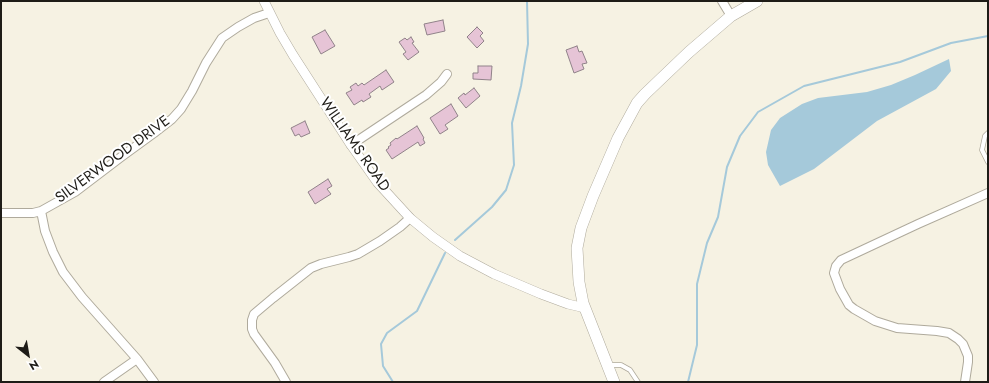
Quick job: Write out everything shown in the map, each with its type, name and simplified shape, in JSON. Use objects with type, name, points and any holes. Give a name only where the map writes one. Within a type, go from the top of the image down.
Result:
[{"type":"main road","points":[[614,382],[583,303],[579,282],[577,248],[593,196],[618,138],[644,94],[689,52],[731,16],[757,1]]},
{"type":"street","name":"WILLIAMS ROAD","points":[[264,1],[269,13],[293,55],[351,145],[377,182],[410,218],[433,237],[460,256],[541,294],[568,304],[585,308]]},
{"type":"street","points":[[722,1],[731,16]]},
{"type":"street","name":"SILVERWOOD DRIVE","points":[[1,213],[33,213],[41,211],[75,192],[172,119],[189,97],[206,63],[222,38],[238,26],[269,13]]},
{"type":"street","points":[[351,145],[426,95],[441,82],[446,74]]},
{"type":"street","points":[[965,382],[968,356],[963,344],[958,339],[948,333],[897,328],[875,321],[854,309],[850,305],[840,289],[834,273],[836,266],[841,260],[988,193]]},
{"type":"street","points":[[41,211],[45,231],[63,272],[82,297],[137,359],[154,382]]},
{"type":"street","points":[[286,382],[254,334],[252,329],[252,320],[254,314],[311,268],[358,254],[380,241],[410,218]]},
{"type":"street","points":[[104,382],[137,359]]},
{"type":"lane","points":[[988,132],[982,150],[988,162]]},
{"type":"lane","points":[[607,365],[621,365],[630,370],[638,382]]},
{"type":"water","points":[[949,59],[951,71],[936,89],[877,121],[814,169],[780,186],[768,165],[766,152],[771,130],[780,118],[802,104],[818,98],[867,92],[891,85]]},
{"type":"building","points":[[443,20],[445,31],[427,35],[424,24]]},
{"type":"building","points":[[477,27],[483,33],[480,36],[484,41],[477,48],[467,37]]},
{"type":"building","points":[[325,30],[335,46],[321,54],[312,37]]},
{"type":"building","points":[[411,37],[414,42],[412,43],[419,52],[408,60],[403,54],[406,52],[399,42],[405,38],[407,40]]},
{"type":"building","points":[[577,46],[579,52],[582,51],[587,63],[582,64],[584,69],[574,73],[566,50]]},
{"type":"building","points":[[478,66],[492,66],[491,80],[473,79],[473,73],[478,73]]},
{"type":"building","points":[[386,70],[394,82],[382,90],[380,86],[369,94],[371,97],[354,105],[346,93],[352,90],[350,87],[356,83],[358,86],[362,83],[364,85]]},
{"type":"building","points":[[474,88],[480,96],[466,108],[458,98]]},
{"type":"building","points":[[451,104],[458,116],[445,125],[448,129],[440,134],[430,118]]},
{"type":"building","points":[[305,121],[310,133],[301,137],[299,134],[295,136],[291,128]]},
{"type":"building","points":[[417,126],[424,138],[425,143],[420,146],[418,142],[392,159],[386,150],[391,145],[390,143]]},
{"type":"building","points":[[328,179],[332,186],[327,189],[331,194],[315,204],[308,192]]},
{"type":"waterway","points":[[455,240],[492,207],[506,190],[514,165],[512,123],[521,86],[528,44],[527,1]]},
{"type":"waterway","points":[[688,382],[697,345],[697,284],[707,243],[718,217],[727,167],[740,136],[758,112],[804,86],[900,62],[951,43],[988,36]]},
{"type":"waterway","points":[[393,382],[383,366],[381,344],[387,333],[417,311],[445,253]]}]
